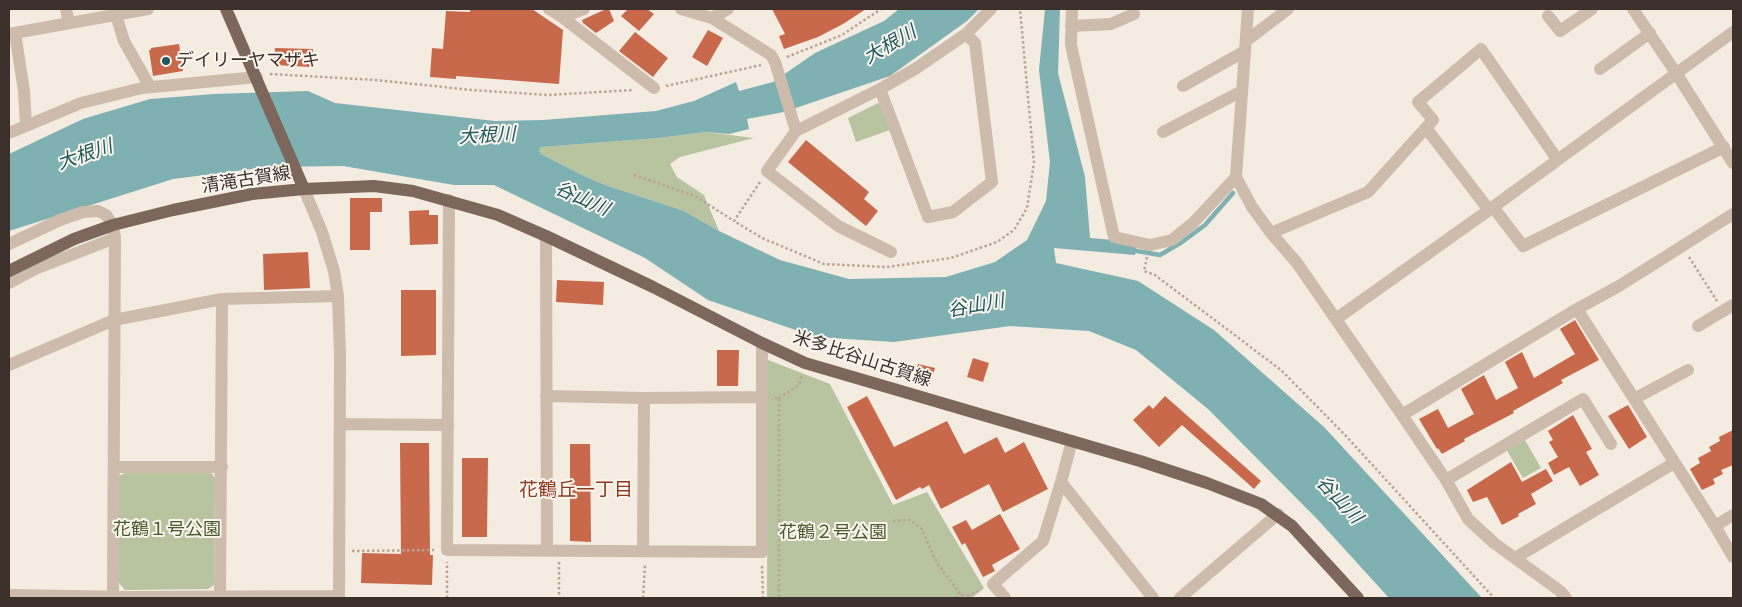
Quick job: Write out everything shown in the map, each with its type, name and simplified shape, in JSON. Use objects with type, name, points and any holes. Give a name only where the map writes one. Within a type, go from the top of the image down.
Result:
[{"type":"main road","name":"清滝古賀線","points":[[9,270],[74,239],[114,232],[191,206],[252,194],[304,189],[226,9]]},
{"type":"main road","name":"米多比谷山古賀線","points":[[304,189],[374,186],[414,191],[449,200],[498,216],[546,236],[805,363],[1208,483],[1261,504],[1278,514],[1292,526],[1358,598]]},
{"type":"street","points":[[66,9],[69,23]]},
{"type":"street","points":[[26,124],[24,91],[12,34],[148,9]]},
{"type":"street","points":[[548,9],[562,17],[654,88]]},
{"type":"street","points":[[562,17],[584,9]]},
{"type":"street","points":[[681,9],[712,18],[771,55],[775,62],[796,131]]},
{"type":"street","points":[[712,18],[728,9]]},
{"type":"street","points":[[891,252],[838,226],[767,171],[796,131],[915,70],[966,34],[991,9]]},
{"type":"street","points":[[1072,9],[1071,45],[1114,237],[1150,245],[1172,240],[1193,223],[1236,177]]},
{"type":"street","points":[[1248,9],[1236,177],[1252,206],[1271,233],[1297,263],[1402,415],[1446,480],[1468,519],[1494,543],[1560,591],[1566,598]]},
{"type":"street","points":[[1183,86],[1246,46],[1288,9]]},
{"type":"street","points":[[1548,16],[1560,31],[1592,9]]},
{"type":"street","points":[[1633,9],[1676,72],[1733,163]]},
{"type":"street","points":[[1071,26],[1111,24],[1134,14]]},
{"type":"street","points":[[116,15],[124,41],[150,87]]},
{"type":"street","points":[[1336,319],[1733,32]]},
{"type":"street","points":[[880,89],[928,217],[953,212],[992,182],[975,43],[966,34]]},
{"type":"street","points":[[1600,69],[1650,34]]},
{"type":"street","points":[[1271,233],[1368,192],[1433,120],[1418,102],[1481,48],[1557,159]]},
{"type":"street","points":[[9,133],[26,124],[81,103],[150,87],[256,77]]},
{"type":"street","points":[[1163,132],[1242,91]]},
{"type":"street","points":[[1426,128],[1523,246],[1724,148]]},
{"type":"street","points":[[9,595],[134,598],[220,596],[339,597],[340,356],[338,296],[334,270],[322,232],[304,189]]},
{"type":"street","points":[[449,200],[448,550],[762,552],[762,343]]},
{"type":"street","points":[[9,244],[60,220],[83,212],[98,211],[106,215],[114,232],[113,596]]},
{"type":"street","points":[[1402,415],[1577,309],[1619,286],[1733,214]]},
{"type":"street","points":[[9,283],[114,232]]},
{"type":"street","points":[[546,236],[546,396],[553,551]]},
{"type":"street","points":[[9,364],[114,320],[222,299],[338,296]]},
{"type":"street","points":[[220,596],[222,299]]},
{"type":"street","points":[[1698,326],[1729,307]]},
{"type":"street","points":[[1577,309],[1733,557]]},
{"type":"street","points":[[1634,399],[1688,370]]},
{"type":"street","points":[[546,396],[644,398],[762,397]]},
{"type":"street","points":[[643,551],[644,398]]},
{"type":"street","points":[[1446,480],[1583,399],[1611,444]]},
{"type":"street","points":[[340,424],[448,425]]},
{"type":"street","points":[[1005,598],[993,584],[1043,541],[1072,441]]},
{"type":"street","points":[[1515,558],[1674,463]]},
{"type":"street","points":[[114,467],[222,467]]},
{"type":"street","points":[[1061,482],[1153,598]]},
{"type":"street","points":[[1180,598],[1278,514]]},
{"type":"street","points":[[1714,526],[1733,515]]},
{"type":"path","points":[[256,77],[270,74],[366,80],[548,96],[654,88],[775,62],[842,35],[881,9]]},
{"type":"path","points":[[634,175],[695,196],[734,221]]},
{"type":"path","points":[[1682,245],[1729,307]]},
{"type":"path","points":[[1144,271],[1155,275],[1282,370],[1359,450],[1494,598]]},
{"type":"path","points":[[762,397],[778,398],[799,385],[805,363]]},
{"type":"path","points":[[778,398],[779,598]]},
{"type":"path","points":[[893,521],[910,520],[922,528],[937,563],[961,594],[969,595],[988,584],[993,584]]},
{"type":"path","points":[[339,552],[448,550],[447,598]]},
{"type":"path","points":[[553,551],[559,598]]},
{"type":"path","points":[[643,551],[645,560],[643,598]]},
{"type":"path","points":[[762,552],[762,598]]},
{"type":"path","points":[[956,598],[961,594]]},
{"type":"green space","points":[[878,103],[883,107],[890,130],[856,142],[848,118]]},
{"type":"green space","points":[[706,132],[754,138],[680,157],[670,164],[677,177],[704,195],[719,231],[684,211],[605,185],[584,176],[541,154],[539,150],[540,147],[659,138]]},
{"type":"green space","name":"花鶴２号公園","points":[[768,360],[830,384],[893,505],[927,492],[984,588],[972,598],[767,598]]},
{"type":"green space","points":[[1525,440],[1541,468],[1523,478],[1506,449]]},
{"type":"green space","name":"花鶴１号公園","points":[[125,473],[211,473],[215,478],[214,585],[208,589],[125,590],[119,583],[119,476]]},
{"type":"water","points":[[899,9],[979,9],[967,21],[890,76],[784,112],[747,119],[749,129],[729,134],[706,132],[659,138],[541,147],[539,150],[541,154],[584,176],[605,185],[684,211],[719,231],[780,260],[849,279],[946,277],[995,262],[1027,240],[1046,201],[1050,162],[1039,70],[1045,9],[1060,9],[1058,73],[1085,177],[1090,238],[1137,242],[1135,255],[1054,248],[1056,263],[1138,281],[1214,330],[1324,427],[1482,598],[1389,598],[1319,521],[1208,409],[1136,350],[1089,331],[1010,326],[894,342],[816,337],[708,300],[645,258],[494,185],[454,185],[343,166],[268,167],[173,179],[9,231],[9,154],[83,119],[150,99],[214,94],[308,91],[335,103],[495,121],[543,120],[656,111],[694,101],[736,82],[739,91],[773,82],[815,53],[884,21]]},
{"type":"building","points":[[470,9],[532,9],[563,30],[559,84],[456,76],[456,79],[430,77],[432,48],[443,49],[446,11],[470,12]]},
{"type":"building","points":[[609,9],[614,21],[596,33],[583,23],[582,20]]},
{"type":"building","points":[[628,9],[647,9],[654,14],[639,31],[621,16]]},
{"type":"building","points":[[772,9],[866,9],[818,37],[784,49],[779,36],[785,34]]},
{"type":"building","points":[[708,30],[723,38],[707,66],[692,57]]},
{"type":"building","points":[[635,32],[668,58],[653,77],[619,51]]},
{"type":"building","name":"デイリーヤマザキ","points":[[179,44],[183,71],[153,76],[149,50],[151,48]]},
{"type":"building","points":[[275,48],[313,49],[312,67],[274,65]]},
{"type":"building","points":[[806,140],[869,192],[864,199],[878,211],[866,226],[788,162]]},
{"type":"building","points":[[350,198],[382,198],[382,212],[370,212],[370,250],[350,250]]},
{"type":"building","points":[[429,210],[429,215],[438,215],[438,244],[410,245],[409,211]]},
{"type":"building","points":[[308,252],[310,288],[264,290],[263,254]]},
{"type":"building","points":[[557,280],[604,282],[603,305],[556,302]]},
{"type":"building","points":[[401,290],[436,290],[436,355],[401,356]]},
{"type":"building","points":[[1575,320],[1599,360],[1561,380],[1563,383],[1513,411],[1514,413],[1464,439],[1465,441],[1442,454],[1437,449],[1419,419],[1438,409],[1448,428],[1474,414],[1461,389],[1484,375],[1496,400],[1518,388],[1505,362],[1522,352],[1534,378],[1575,354],[1560,329]]},
{"type":"building","points":[[717,350],[739,350],[738,386],[717,386]]},
{"type":"building","points":[[973,358],[989,363],[983,382],[967,377]]},
{"type":"building","points":[[918,364],[935,368],[929,388],[912,383]]},
{"type":"building","points":[[867,396],[894,447],[947,421],[964,454],[997,437],[1005,453],[1024,442],[1048,489],[1003,512],[989,484],[941,509],[929,485],[922,489],[920,487],[896,500],[847,407]]},
{"type":"building","points":[[1165,396],[1261,481],[1254,489],[1182,425],[1159,447],[1133,420],[1149,405],[1153,409]]},
{"type":"building","points":[[1628,405],[1647,437],[1629,449],[1608,416]]},
{"type":"building","points":[[1573,415],[1592,449],[1586,452],[1599,475],[1580,486],[1569,467],[1554,475],[1548,463],[1558,457],[1549,442],[1553,440],[1548,431]]},
{"type":"building","points":[[1733,430],[1733,465],[1721,470],[1723,474],[1713,479],[1715,484],[1702,490],[1690,469],[1700,463],[1698,458],[1711,451],[1709,447],[1720,441],[1719,437]]},
{"type":"building","points":[[400,443],[429,443],[430,555],[433,555],[432,585],[361,583],[362,553],[401,554]]},
{"type":"building","points":[[570,444],[590,444],[591,542],[570,541]]},
{"type":"building","points":[[462,458],[488,458],[487,537],[462,537]]},
{"type":"building","points":[[1511,462],[1522,482],[1546,469],[1553,481],[1531,494],[1536,504],[1502,525],[1487,497],[1473,502],[1467,490]]},
{"type":"building","points":[[1000,514],[1020,549],[992,565],[995,571],[983,577],[965,543],[962,545],[952,527],[966,520],[972,530]]},
{"type":"waterway","points":[[1131,250],[1160,255],[1205,225],[1233,193]]},
{"type":"place","name":"デイリーヤマザキ","points":[[166,61]]},
{"type":"district","name":"花鶴丘一丁目","points":[[576,490]]},
{"type":"water label","name":"大根川","points":[[890,45]]},
{"type":"water label","name":"大根川","points":[[487,136]]},
{"type":"water label","name":"大根川","points":[[85,155]]},
{"type":"water label","name":"谷山川","points":[[582,199]]},
{"type":"water label","name":"谷山川","points":[[976,306]]},
{"type":"water label","name":"谷山川","points":[[1339,500]]}]
